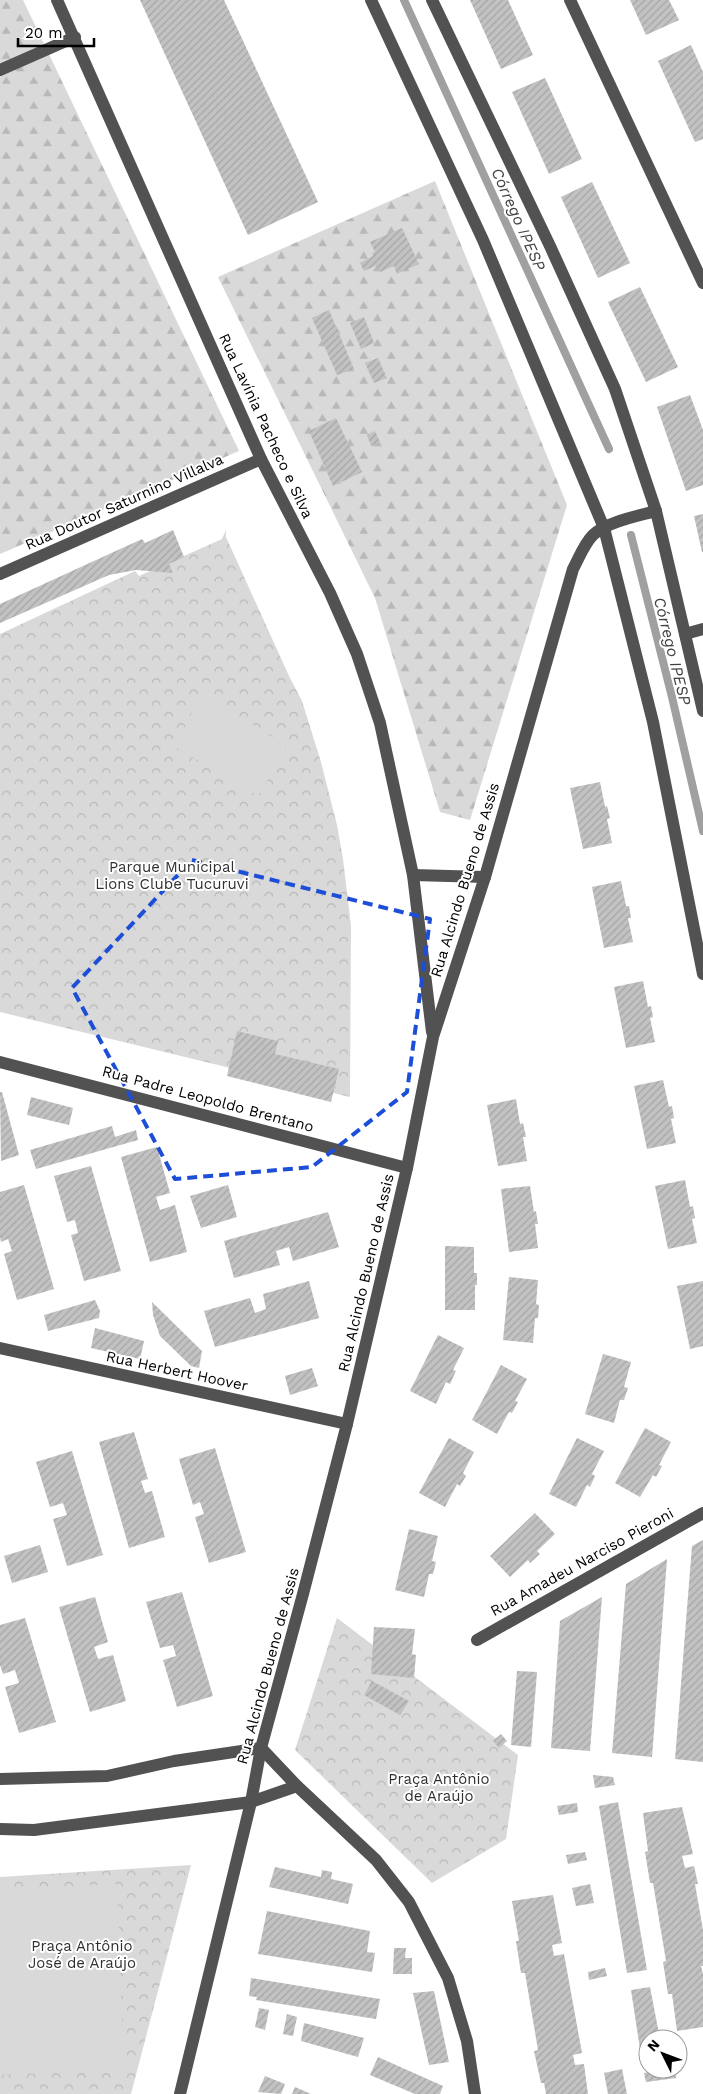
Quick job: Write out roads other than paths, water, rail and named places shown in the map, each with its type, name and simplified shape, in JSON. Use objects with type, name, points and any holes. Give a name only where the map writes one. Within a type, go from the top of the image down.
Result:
[{"type":"street","name":"Rua Lavínia Pacheco e Silva","points":[[58,0],[261,459],[330,593],[357,654],[380,724],[413,876],[433,1037]]},
{"type":"street","points":[[370,0],[483,240],[608,526],[653,722],[703,974]]},
{"type":"street","points":[[432,0],[550,246],[615,390],[685,634],[703,711]]},
{"type":"street","points":[[570,0],[703,283]]},
{"type":"street","points":[[0,70],[75,37]]},
{"type":"street","name":"Rua Doutor Saturnino Villalva","points":[[0,573],[261,459]]},
{"type":"street","name":"Rua Alcindo Bueno de Assis","points":[[180,2094],[251,1802],[261,1748],[304,1594],[347,1424],[407,1168],[433,1037],[485,877],[573,569],[582,550],[593,535],[608,526],[650,512]]},
{"type":"street","points":[[685,634],[703,629]]},
{"type":"street","points":[[413,876],[485,877]]},
{"type":"street","name":"Rua Padre Leopoldo Brentano","points":[[0,1062],[407,1168]]},
{"type":"street","name":"Rua Herbert Hoover","points":[[1,1352],[347,1424]]},
{"type":"street","name":"Rua Amadeu Narciso Pieroni","points":[[477,1640],[703,1513]]},
{"type":"street","points":[[0,1779],[107,1776],[174,1762],[261,1748],[297,1786],[376,1860],[409,1902],[448,1978],[468,2041],[475,2094]]},
{"type":"street","points":[[0,1829],[34,1830],[251,1802],[297,1786]]},
{"type":"waterway","name":"Córrego IPESP","points":[[404,0],[609,449]]},
{"type":"waterway","name":"Córrego IPESP","points":[[631,535],[672,697],[703,831]]},
{"type":"park label","name":"Parque Municipal Lions Clube Tucuruvi","points":[[172,876]]},
{"type":"park label","name":"Praça Antônio de Araújo","points":[[439,1788]]},
{"type":"park label","name":"Praça Antônio José de Araújo","points":[[82,1954]]}]
